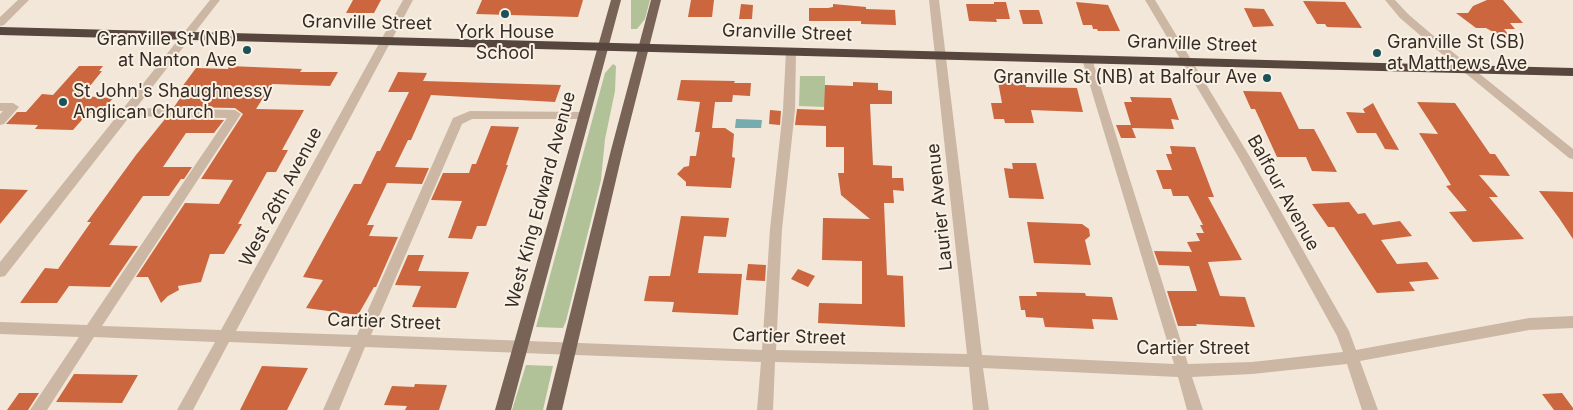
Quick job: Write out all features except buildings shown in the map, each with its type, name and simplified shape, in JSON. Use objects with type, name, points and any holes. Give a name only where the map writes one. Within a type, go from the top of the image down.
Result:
[{"type":"highway","name":"Granville Street","points":[[0,31],[1573,72]]},
{"type":"main road","name":"West King Edward Avenue","points":[[503,410],[616,0]]},
{"type":"main road","points":[[554,410],[656,0]]},
{"type":"street","points":[[0,24],[24,0]]},
{"type":"street","points":[[0,272],[215,0]]},
{"type":"street","name":"West 26th Avenue","points":[[185,410],[408,0]]},
{"type":"street","name":"Laurier Avenue","points":[[934,0],[981,410]]},
{"type":"street","name":"Balfour Avenue","points":[[1150,0],[1244,157],[1344,335],[1370,410]]},
{"type":"street","points":[[1390,0],[1404,16],[1573,154]]},
{"type":"street","points":[[765,410],[776,229],[788,110],[791,51]]},
{"type":"street","points":[[1087,59],[1195,410]]},
{"type":"street","points":[[0,107],[12,107],[0,121]]},
{"type":"street","points":[[38,410],[235,114],[126,112]]},
{"type":"street","points":[[331,410],[457,121],[470,115],[583,116]]},
{"type":"street","name":"Cartier Street","points":[[0,328],[767,356],[975,361],[1184,371],[1252,368],[1352,357],[1529,324],[1573,322]]},
{"type":"green space","points":[[631,0],[650,0],[645,19],[637,29],[631,29]]},
{"type":"green space","points":[[613,64],[616,66],[615,91],[605,139],[601,180],[566,321],[563,328],[536,327],[605,73]]},
{"type":"green space","points":[[800,76],[825,76],[825,107],[799,106]]},
{"type":"green space","points":[[526,365],[553,366],[543,410],[512,410]]},
{"type":"water","points":[[736,119],[762,120],[761,128],[735,128]]},
{"type":"place","name":"York House School","points":[[505,14]]},
{"type":"place","name":"Granville St (NB) at Nanton Ave","points":[[247,50]]},
{"type":"place","name":"Granville St (SB) at Matthews Ave","points":[[1377,53]]},
{"type":"place","name":"Granville St (NB) at Balfour Ave","points":[[1267,78]]},
{"type":"place","name":"St John's Shaughnessy Anglican Church","points":[[63,102]]}]
